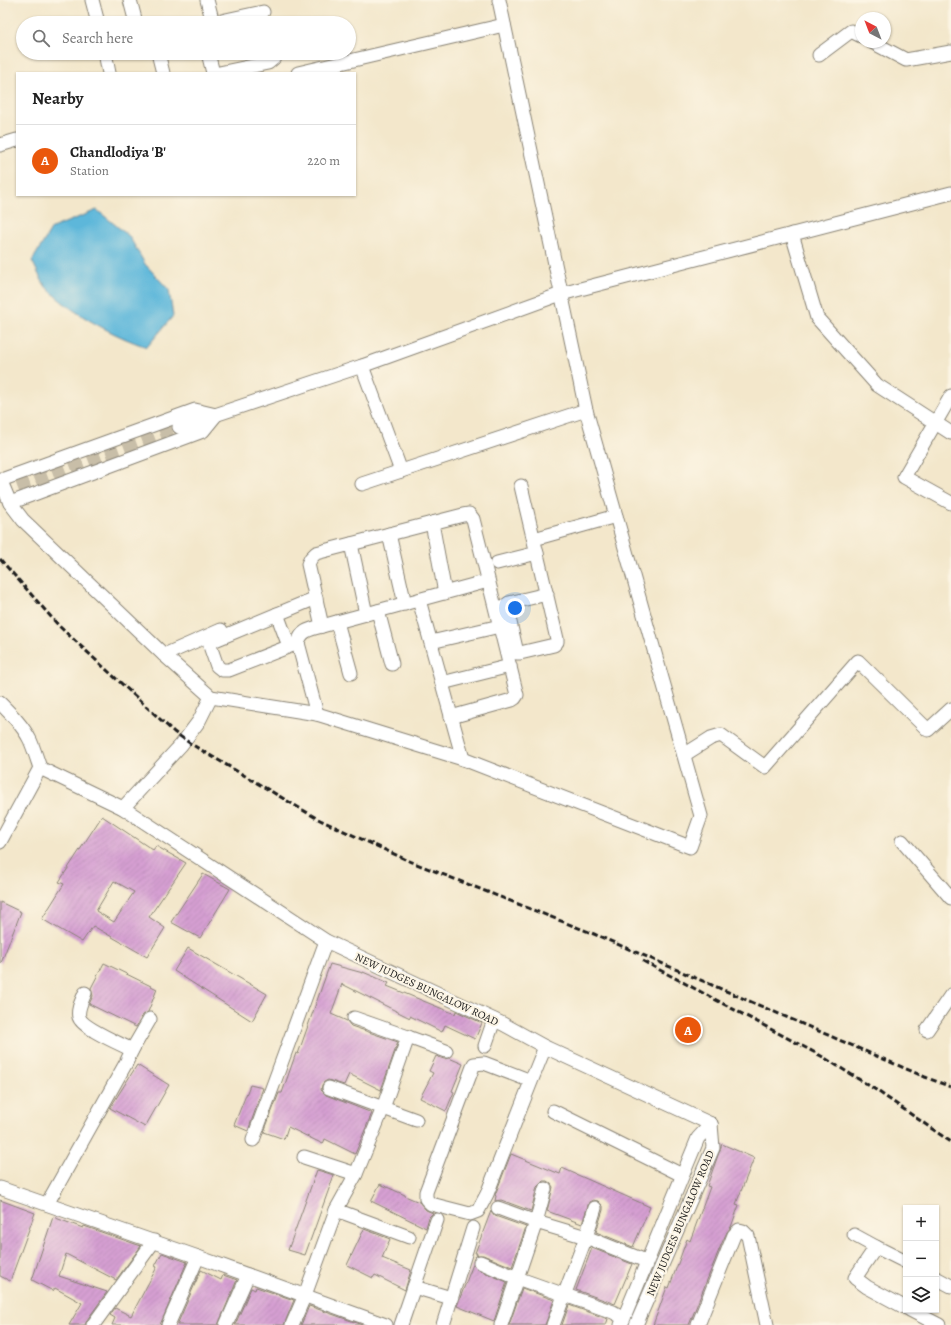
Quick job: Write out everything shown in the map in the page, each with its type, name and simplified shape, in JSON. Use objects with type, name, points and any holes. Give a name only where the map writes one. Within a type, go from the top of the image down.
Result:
[{"type":"street","points":[[92,0],[96,16]]},
{"type":"street","points":[[130,0],[134,16]]},
{"type":"street","points":[[207,0],[210,16]]},
{"type":"street","points":[[216,414],[194,410],[1,480],[10,503],[23,520],[164,655],[211,697],[317,714],[463,759],[690,847],[701,816],[586,410],[499,0]]},
{"type":"street","points":[[244,16],[263,12]]},
{"type":"street","points":[[356,59],[504,25]]},
{"type":"street","points":[[819,55],[851,31],[855,33]]},
{"type":"street","points":[[883,48],[906,60],[951,52]]},
{"type":"street","points":[[107,60],[110,72]]},
{"type":"street","points":[[160,60],[163,72]]},
{"type":"street","points":[[210,60],[213,72]]},
{"type":"street","points":[[223,72],[268,62],[271,60]]},
{"type":"street","points":[[302,72],[354,60]]},
{"type":"street","points":[[0,145],[16,140]]},
{"type":"street","points":[[179,427],[362,366],[561,294],[951,193]]},
{"type":"street","points":[[792,234],[817,318],[876,385],[951,432]]},
{"type":"street","points":[[362,366],[401,471]]},
{"type":"street","points":[[951,396],[904,477],[951,503]]},
{"type":"street","points":[[362,484],[586,410]]},
{"type":"street","points":[[10,503],[203,431],[216,414]]},
{"type":"street","points":[[522,486],[547,594],[557,642],[554,645],[517,653],[506,605],[547,594]]},
{"type":"street","points":[[322,626],[308,564],[310,558],[316,553],[469,514],[472,519],[517,695],[516,698],[451,717]]},
{"type":"street","points":[[534,539],[616,516]]},
{"type":"street","points":[[432,523],[445,593]]},
{"type":"street","points":[[390,534],[405,604]]},
{"type":"street","points":[[351,544],[372,612],[392,664]]},
{"type":"street","points":[[497,563],[537,553]]},
{"type":"street","points":[[273,611],[211,643],[210,646],[217,666],[222,670],[229,670],[294,644],[299,636],[305,632],[322,626],[488,582]]},
{"type":"street","points":[[164,655],[273,611],[316,598]]},
{"type":"street","points":[[419,600],[463,759]]},
{"type":"street","points":[[273,611],[294,644],[317,714]]},
{"type":"street","points":[[338,622],[351,673]]},
{"type":"street","points":[[431,642],[500,626]]},
{"type":"street","points":[[684,755],[711,738],[721,735],[765,767],[858,661],[928,731],[951,709]]},
{"type":"street","points":[[442,683],[510,666]]},
{"type":"street","points":[[123,808],[182,745],[199,722],[211,697]]},
{"type":"street","points":[[0,702],[27,734],[40,768],[0,842]]},
{"type":"street","name":"NEW JUDGES BUNGALOW ROAD","points":[[40,768],[123,808],[326,941],[494,1020],[545,1047],[710,1124],[713,1148],[636,1325]]},
{"type":"street","points":[[902,840],[951,898]]},
{"type":"street","points":[[253,1140],[326,941]]},
{"type":"street","points":[[85,993],[78,1010],[79,1019],[87,1026],[132,1050]]},
{"type":"street","points":[[927,1030],[951,995]]},
{"type":"street","points":[[354,1018],[446,1051]]},
{"type":"street","points":[[47,1204],[150,1019]]},
{"type":"street","points":[[485,1046],[494,1020]]},
{"type":"street","points":[[292,1325],[305,1295],[336,1210],[356,1174],[383,1108],[408,1037]]},
{"type":"street","points":[[531,1081],[484,1063],[474,1064],[426,1192],[426,1199],[431,1204],[470,1214],[478,1211],[487,1194],[545,1047]]},
{"type":"street","points":[[329,1088],[416,1120]]},
{"type":"street","points":[[553,1111],[682,1175]]},
{"type":"street","points":[[480,1262],[517,1278],[613,1312],[622,1321],[698,1138],[710,1124]]},
{"type":"street","points":[[304,1157],[356,1174]]},
{"type":"street","points":[[0,1188],[154,1241],[386,1325]]},
{"type":"street","points":[[501,1325],[536,1222],[545,1189]]},
{"type":"street","points":[[498,1208],[536,1222],[586,1237],[646,1261]]},
{"type":"street","points":[[553,1325],[586,1237],[595,1208]]},
{"type":"street","points":[[336,1210],[409,1237]]},
{"type":"street","points":[[401,1325],[437,1220]]},
{"type":"street","points":[[443,1325],[473,1228]]},
{"type":"street","points":[[698,1325],[734,1235],[739,1230],[743,1231],[748,1236],[767,1325]]},
{"type":"street","points":[[854,1235],[903,1260]]},
{"type":"street","points":[[93,1325],[154,1241]]},
{"type":"street","points":[[876,1247],[855,1278],[866,1287],[903,1306]]},
{"type":"street","points":[[168,1325],[198,1257]]},
{"type":"street","points":[[226,1325],[248,1275]]},
{"type":"street","points":[[939,1280],[951,1286]]},
{"type":"street","points":[[414,1288],[451,1298]]},
{"type":"street","points":[[916,1313],[939,1325]]},
{"type":"water","points":[[97,210],[129,236],[145,264],[169,290],[173,316],[147,347],[121,337],[80,315],[56,297],[47,288],[32,261],[52,228]]},
{"type":"building","points":[[102,816],[153,850],[156,846],[186,863],[149,917],[165,928],[147,957],[93,926],[82,942],[42,919],[64,884],[59,882]],"holes":[[[114,881],[134,892],[114,922],[96,911]]]},
{"type":"building","points":[[203,874],[230,889],[200,938],[171,922]]},
{"type":"building","points":[[0,902],[21,912],[1,963],[0,963]]},
{"type":"building","points":[[188,948],[267,994],[252,1021],[174,971]]},
{"type":"building","points":[[104,963],[157,989],[148,1012],[143,1015],[136,1027],[89,1004],[93,996],[91,988]]},
{"type":"building","points":[[330,964],[363,972],[389,983],[387,986],[455,1014],[456,1011],[482,1023],[475,1039],[445,1025],[442,1032],[410,1016],[410,1018],[342,984],[331,1014],[347,1021],[351,1026],[398,1042],[381,1090],[349,1074],[344,1085],[328,1080],[322,1085],[321,1090],[326,1095],[372,1113],[355,1154],[325,1139],[323,1144],[288,1127],[284,1139],[264,1132],[279,1093],[282,1093],[296,1053],[298,1054]]},
{"type":"building","points":[[436,1056],[444,1059],[449,1058],[463,1064],[446,1111],[420,1098],[433,1073],[429,1071]]},
{"type":"building","points":[[137,1065],[169,1085],[145,1127],[110,1108]]},
{"type":"building","points":[[250,1085],[263,1088],[248,1131],[234,1125]]},
{"type":"building","points":[[722,1144],[754,1158],[736,1204],[739,1205],[731,1227],[721,1245],[689,1325],[653,1325],[667,1287],[669,1288],[687,1239],[690,1241],[710,1187],[707,1186]]},
{"type":"building","points":[[511,1154],[560,1174],[562,1168],[650,1207],[633,1247],[596,1232],[603,1210],[603,1206],[598,1201],[593,1200],[589,1202],[582,1224],[547,1211],[553,1187],[547,1181],[543,1181],[537,1187],[531,1211],[501,1200],[495,1201],[495,1195]]},
{"type":"building","points":[[317,1170],[334,1175],[305,1255],[288,1250]]},
{"type":"building","points":[[380,1184],[419,1202],[426,1210],[433,1213],[429,1217],[426,1228],[371,1201]]},
{"type":"building","points":[[0,1200],[35,1213],[10,1281],[0,1276]]},
{"type":"building","points":[[491,1211],[495,1216],[526,1227],[512,1267],[483,1255],[476,1255],[477,1253],[475,1253]]},
{"type":"building","points":[[53,1217],[141,1246],[116,1280],[66,1254],[59,1276],[107,1292],[85,1325],[69,1325],[82,1303],[55,1288],[53,1291],[32,1280]]},
{"type":"building","points":[[364,1229],[390,1239],[382,1258],[411,1270],[405,1290],[375,1275],[373,1278],[347,1265]]},
{"type":"building","points":[[592,1248],[632,1264],[615,1304],[576,1290]]},
{"type":"building","points":[[162,1253],[187,1262],[160,1325],[112,1325],[115,1318],[110,1315],[115,1308],[131,1316],[157,1267],[155,1266]]},
{"type":"building","points":[[473,1264],[477,1269],[507,1282],[494,1321],[457,1306]]},
{"type":"building","points":[[201,1270],[221,1280],[223,1275],[237,1280],[218,1325],[177,1325]]},
{"type":"building","points":[[256,1287],[294,1300],[284,1325],[235,1325],[251,1288],[255,1290]]},
{"type":"building","points":[[522,1288],[554,1300],[545,1325],[509,1325]]},
{"type":"building","points":[[569,1305],[608,1319],[606,1325],[562,1325]]},
{"type":"building","points":[[309,1306],[360,1324],[362,1325],[301,1325]]},
{"type":"tunnel","points":[[0,495],[179,427]]},
{"type":"railway","points":[[0,559],[59,626],[174,732],[191,744],[318,819],[409,861],[594,934],[951,1087]]},
{"type":"railway","points":[[643,961],[823,1057],[876,1090],[951,1142]]},
{"type":"place","name":"Chandlodiya 'B'","points":[[688,1030]]}]
